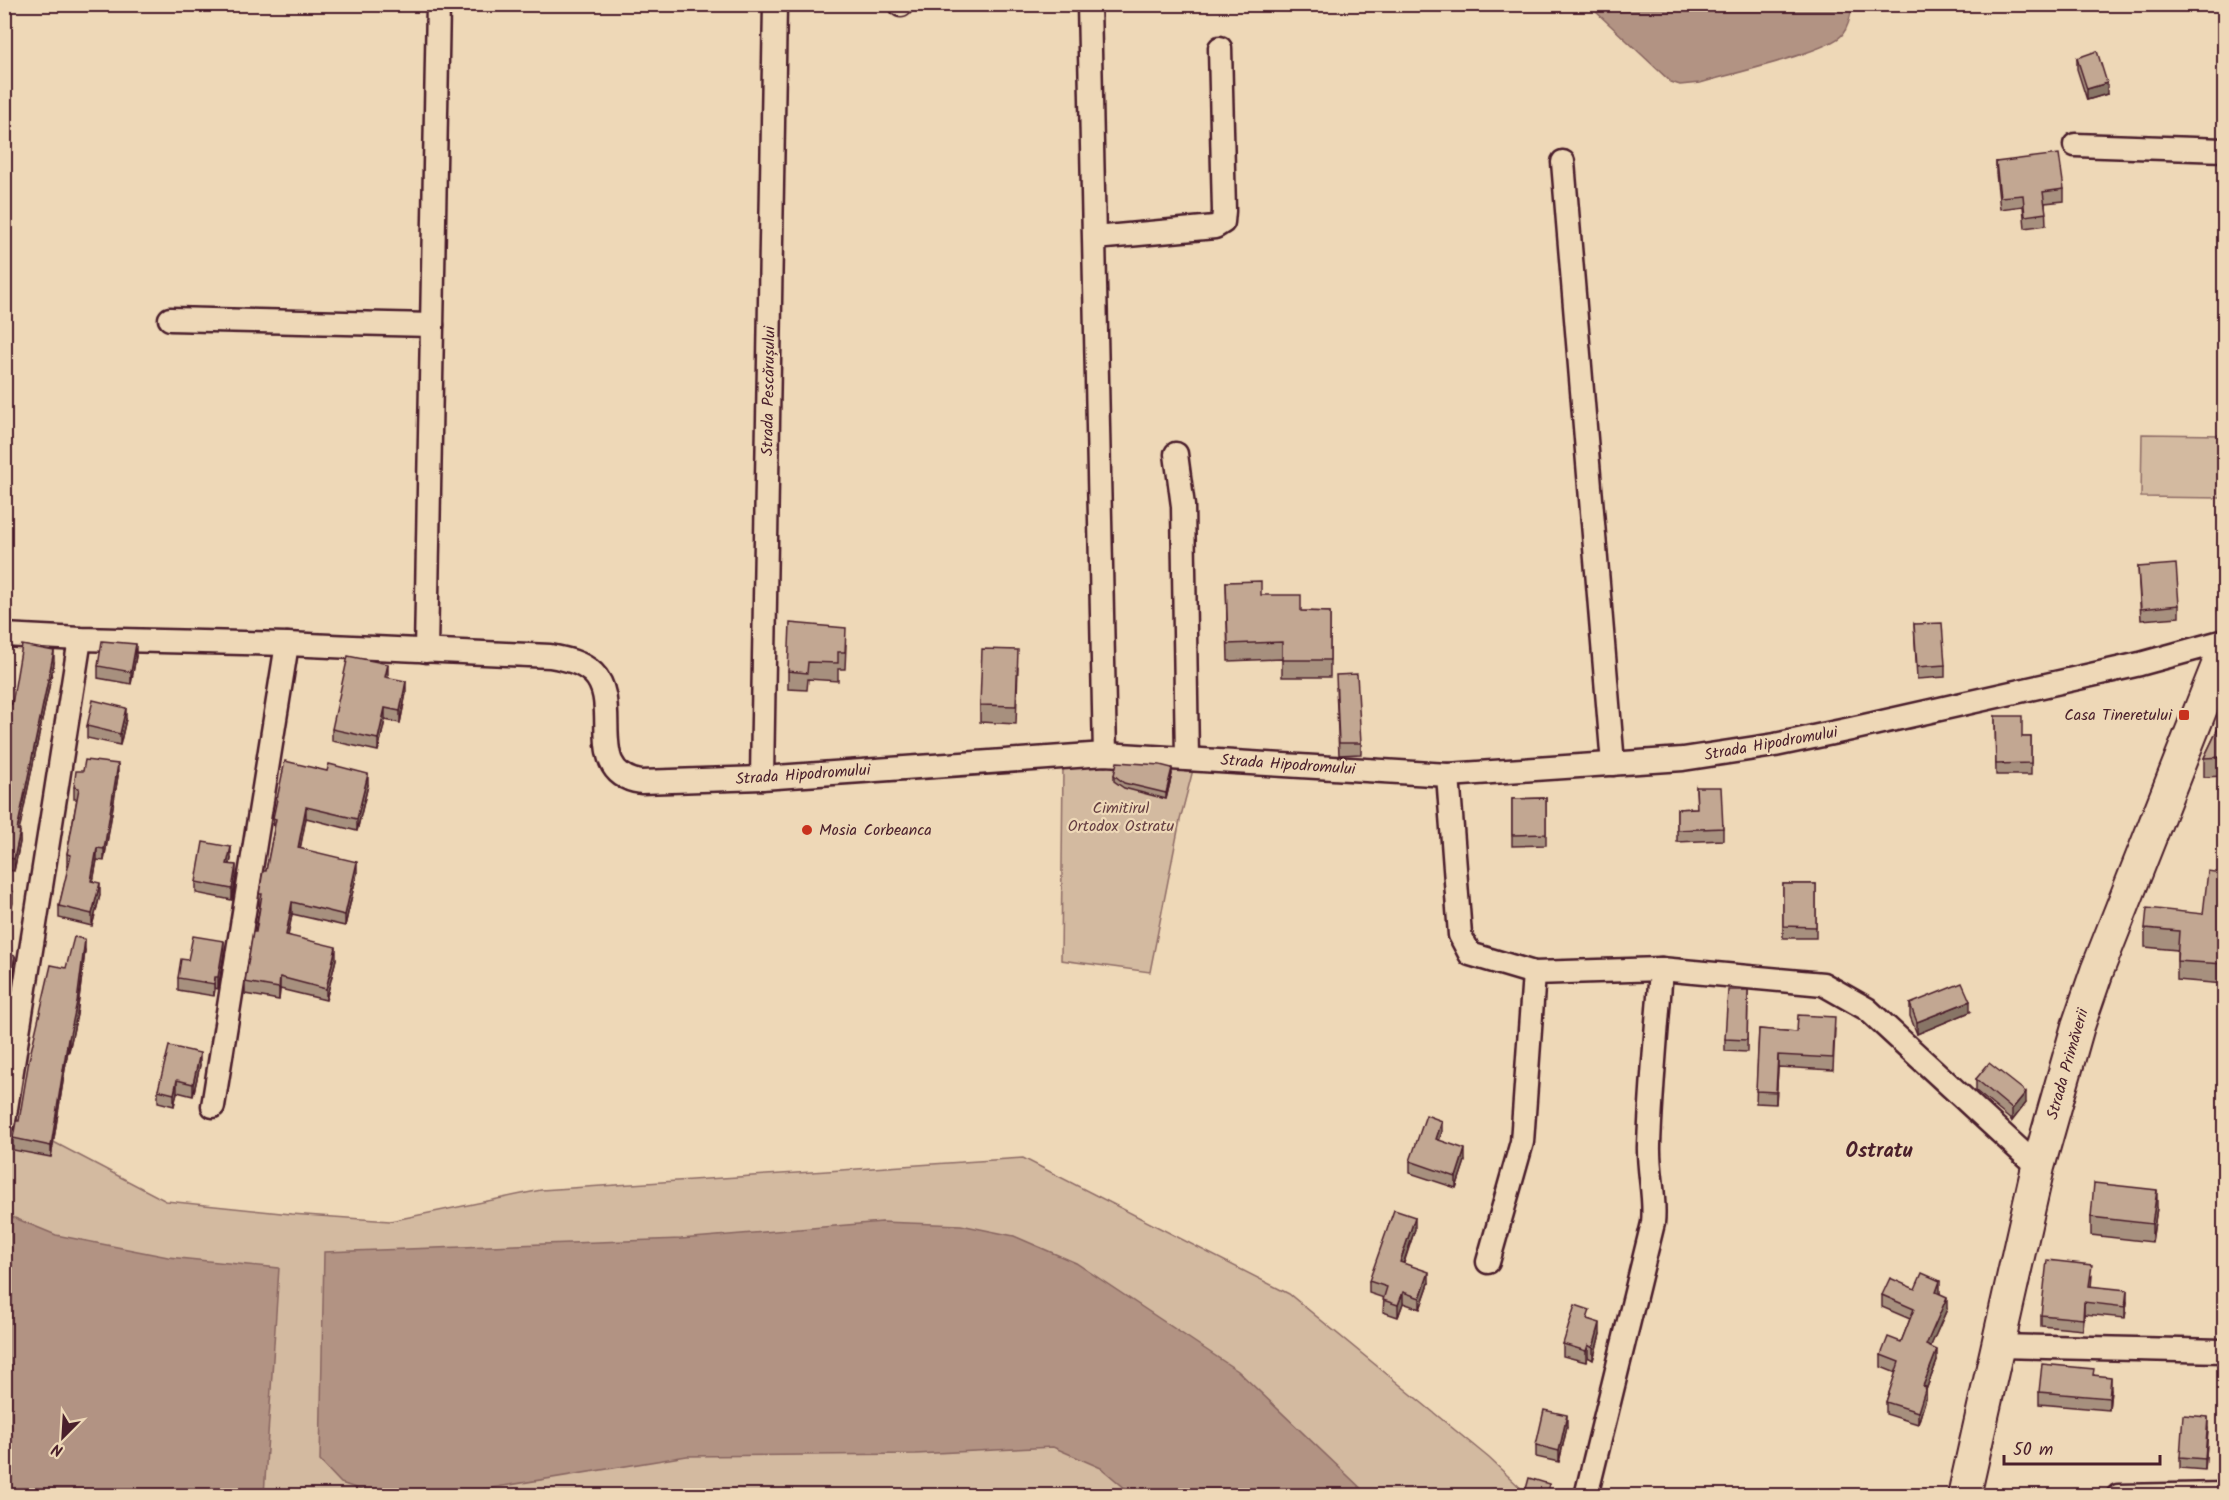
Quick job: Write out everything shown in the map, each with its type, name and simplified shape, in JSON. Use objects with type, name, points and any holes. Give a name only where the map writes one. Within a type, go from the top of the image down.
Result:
[{"type":"main road","name":"Strada Primăverii","points":[[1964,1496],[2038,1167],[2078,1026],[2097,971],[2224,650]]},
{"type":"street","points":[[426,651],[438,4]]},
{"type":"street","name":"Strada Pescărușului","points":[[762,778],[775,4]]},
{"type":"street","points":[[1089,4],[1105,754]]},
{"type":"street","points":[[1095,238],[1215,227],[1223,222],[1220,48]]},
{"type":"street","points":[[2074,144],[2224,150]]},
{"type":"street","points":[[1563,162],[1613,764]]},
{"type":"street","points":[[170,320],[432,325]]},
{"type":"street","points":[[1176,454],[1183,506],[1187,759]]},
{"type":"street","name":"Strada Hipodromului","points":[[4,635],[287,644],[550,656],[576,661],[593,673],[603,686],[609,753],[614,770],[628,780],[641,782],[762,778],[1105,754],[1448,775],[1683,759],[1775,745],[2140,664],[2224,641]]},
{"type":"street","points":[[4,1121],[80,639]]},
{"type":"street","points":[[213,1106],[287,644]]},
{"type":"street","points":[[1448,775],[1460,935],[1470,954],[1534,973],[1661,969],[1823,984],[1867,1009],[2038,1167]]},
{"type":"street","points":[[1586,1496],[1653,1223],[1655,1204],[1650,1180],[1649,1146],[1661,969]]},
{"type":"street","points":[[1488,1262],[1522,1142],[1534,973]]},
{"type":"street","points":[[1998,1346],[2224,1351]]},
{"type":"street","points":[[2118,1496],[2224,1494]]},
{"type":"green space","points":[[2142,434],[2224,435],[2224,498],[2141,497]]},
{"type":"green space","name":"Cimitirul Ortodox Ostratu","points":[[1112,759],[1195,762],[1180,820],[1150,972],[1061,960],[1063,767]]},
{"type":"green space","points":[[4,1116],[166,1201],[291,1214],[390,1221],[541,1190],[1023,1158],[1289,1294],[1489,1458],[1528,1495],[5,1495]]},
{"type":"shaded area","points":[[1594,4],[1852,5],[1846,29],[1833,42],[1798,56],[1700,83],[1680,85],[1671,82],[1595,11]]},
{"type":"shaded area","points":[[5,1214],[56,1235],[168,1257],[279,1268],[264,1495],[68,1496],[5,1488]]},
{"type":"shaded area","points":[[882,1222],[961,1225],[1014,1236],[1076,1263],[1238,1371],[1368,1495],[1133,1495],[1101,1468],[1053,1447],[916,1454],[687,1456],[442,1496],[373,1494],[341,1483],[320,1461],[324,1252],[681,1239]]},
{"type":"building","points":[[2097,51],[2107,83],[2087,89],[2077,58]]},
{"type":"building","points":[[2059,154],[2064,189],[2043,192],[2046,213],[2025,216],[2023,195],[2000,197],[1996,162]]},
{"type":"building","points":[[2176,564],[2179,605],[2141,609],[2138,567]]},
{"type":"building","points":[[1261,581],[1261,595],[1301,595],[1301,611],[1330,612],[1330,660],[1282,660],[1282,642],[1228,644],[1226,582]]},
{"type":"building","points":[[790,623],[846,628],[845,652],[838,652],[838,663],[808,662],[807,673],[788,671]]},
{"type":"building","points":[[1942,623],[1945,665],[1917,667],[1914,624]]},
{"type":"building","points":[[102,641],[136,644],[131,672],[98,666]]},
{"type":"building","points":[[22,645],[54,651],[17,830],[20,831],[14,859],[4,857],[4,723],[8,704],[12,704]]},
{"type":"building","points":[[982,649],[1018,650],[1016,706],[980,705]]},
{"type":"building","points":[[348,656],[388,664],[385,677],[406,681],[400,711],[385,708],[378,739],[332,729]]},
{"type":"building","points":[[1357,674],[1361,743],[1339,743],[1336,675]]},
{"type":"building","points":[[93,700],[126,708],[120,734],[87,726]]},
{"type":"building","points":[[1995,716],[2022,716],[2022,737],[2031,737],[2031,763],[1996,764]]},
{"type":"building","points":[[2224,716],[2224,757],[2204,758]]},
{"type":"building","points":[[85,760],[118,764],[104,849],[97,848],[91,881],[100,883],[92,914],[59,906],[71,855],[67,854],[79,788],[74,787],[76,771],[83,771]]},
{"type":"building","points":[[285,761],[327,771],[329,764],[368,774],[357,819],[306,807],[298,848],[357,862],[345,915],[292,902],[286,935],[336,947],[326,989],[280,977],[279,988],[245,982],[253,932],[256,932],[263,871],[266,871],[276,819],[273,818]]},
{"type":"building","points":[[1117,762],[1172,768],[1166,793],[1124,783],[1114,775]]},
{"type":"building","points":[[1696,787],[1721,787],[1723,828],[1677,830],[1677,809],[1697,808]]},
{"type":"building","points":[[1546,798],[1546,834],[1512,835],[1512,799]]},
{"type":"building","points":[[2224,824],[2224,904],[2218,942],[2224,942],[2224,964],[2177,961],[2179,931],[2145,928],[2147,908],[2203,914],[2208,871],[2221,873]]},
{"type":"building","points":[[203,842],[231,847],[227,864],[236,865],[232,889],[196,882]]},
{"type":"building","points":[[1783,884],[1816,884],[1816,927],[1783,926]]},
{"type":"building","points":[[4,889],[13,892],[5,922],[4,922]]},
{"type":"building","points":[[193,936],[224,941],[218,977],[215,977],[214,984],[178,978],[181,959],[188,960]]},
{"type":"building","points":[[74,937],[85,939],[77,1002],[68,1039],[51,1146],[13,1138],[16,1121],[19,1121],[29,1060],[51,965],[66,968]]},
{"type":"building","points":[[4,953],[15,956],[13,965],[4,965]]},
{"type":"building","points":[[1962,983],[1970,1001],[1917,1022],[1910,1004]]},
{"type":"building","points":[[1728,990],[1748,990],[1747,1040],[1725,1039]]},
{"type":"building","points":[[1798,1015],[1835,1017],[1833,1058],[1778,1055],[1776,1092],[1756,1091],[1759,1029],[1797,1032]]},
{"type":"building","points":[[169,1046],[200,1053],[193,1084],[177,1080],[174,1094],[158,1090]]},
{"type":"building","points":[[1989,1063],[2026,1092],[2012,1109],[1976,1079]]},
{"type":"building","points":[[1426,1115],[1442,1121],[1436,1139],[1465,1149],[1456,1177],[1410,1161]]},
{"type":"building","points":[[2094,1183],[2157,1190],[2152,1224],[2091,1217]]},
{"type":"building","points":[[1394,1210],[1415,1217],[1400,1262],[1429,1272],[1420,1298],[1403,1292],[1398,1305],[1383,1300],[1387,1287],[1369,1281]]},
{"type":"building","points":[[2047,1260],[2092,1265],[2089,1286],[2127,1290],[2125,1307],[2084,1302],[2083,1319],[2041,1315]]},
{"type":"building","points":[[1922,1273],[1940,1281],[1936,1292],[1947,1297],[1926,1345],[1937,1350],[1923,1386],[1926,1387],[1918,1412],[1886,1402],[1899,1362],[1881,1355],[1888,1337],[1901,1342],[1914,1309],[1882,1295],[1890,1278],[1915,1289]]},
{"type":"building","points":[[1575,1305],[1590,1310],[1587,1319],[1600,1323],[1593,1348],[1588,1345],[1586,1351],[1563,1344]]},
{"type":"building","points":[[2042,1364],[2094,1369],[2093,1375],[2111,1377],[2109,1398],[2039,1392]]},
{"type":"building","points":[[1544,1410],[1567,1415],[1559,1451],[1536,1445]]},
{"type":"building","points":[[2183,1415],[2208,1417],[2205,1459],[2180,1457]]},
{"type":"building","points":[[1529,1478],[1549,1484],[1546,1496],[1524,1496]]},
{"type":"place","name":"Casa Tineretului","points":[[2184,715]]},
{"type":"place","name":"Mosia Corbeanca","points":[[807,830]]},
{"type":"district","name":"Ostratu","points":[[1879,1152]]}]
